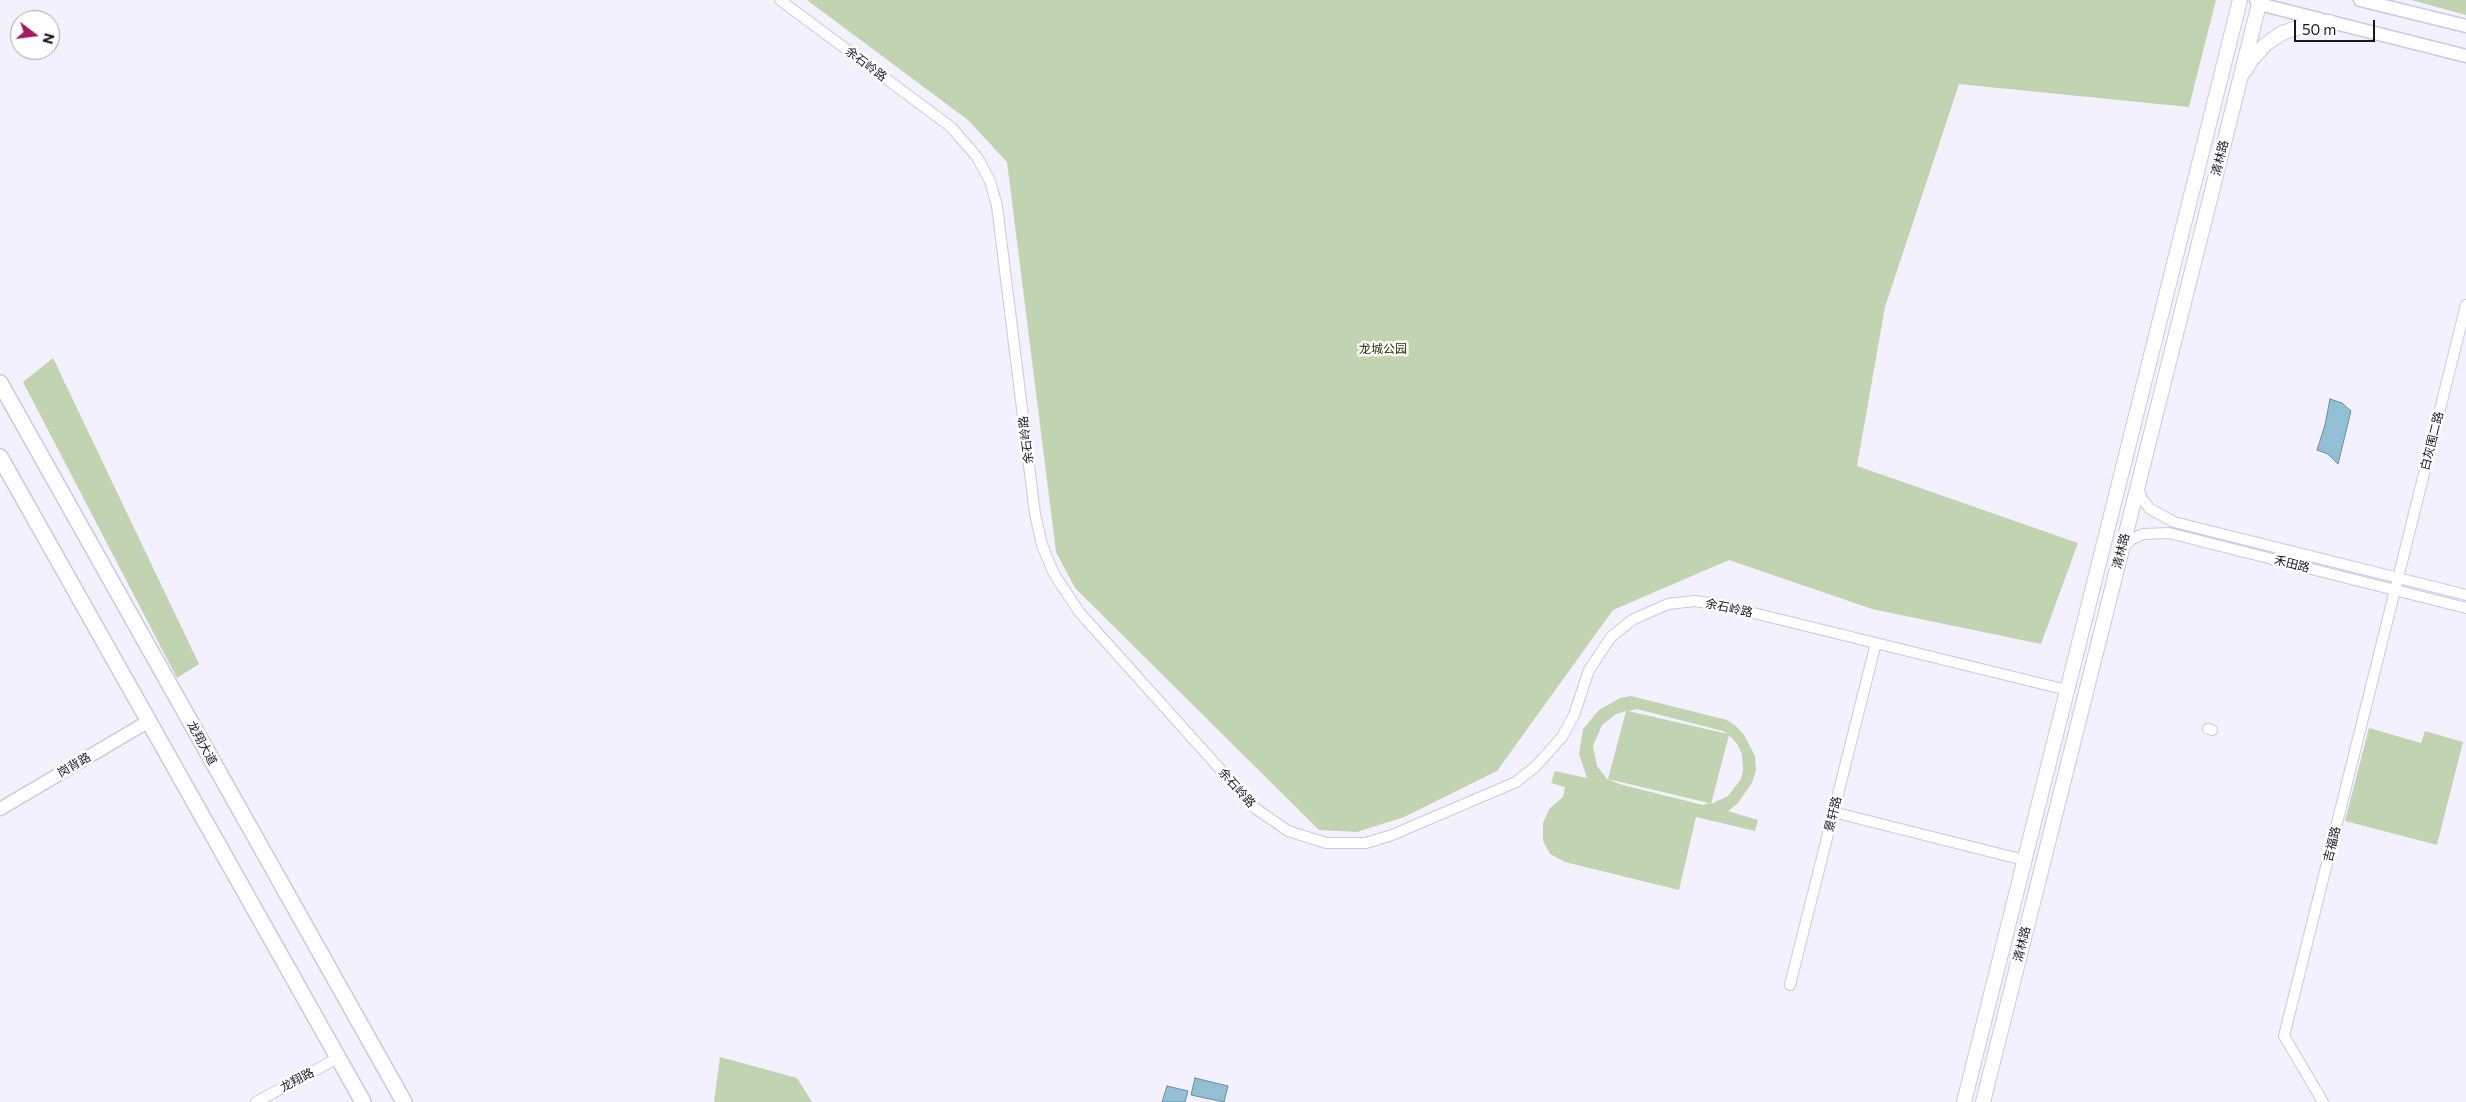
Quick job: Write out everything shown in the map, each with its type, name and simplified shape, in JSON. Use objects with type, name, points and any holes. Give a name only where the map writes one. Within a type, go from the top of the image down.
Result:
[{"type":"main road","name":"清林路","points":[[1964,1102],[2240,0]]},
{"type":"main road","name":"清林路","points":[[1983,1102],[2258,1]]},
{"type":"main road","points":[[2239,82],[2251,60],[2266,44],[2282,33],[2315,22],[2330,22]]},
{"type":"main road","name":"龙翔大道","points":[[0,384],[404,1102]]},
{"type":"main road","points":[[0,457],[363,1102]]},
{"type":"street","name":"余石岭路","points":[[780,0],[951,127],[969,146],[981,163],[990,181],[997,206],[1035,514],[1047,560],[1061,588],[1080,614],[1255,808],[1276,825],[1300,836],[1326,843],[1366,843],[1392,836],[1516,782],[1536,766],[1562,737],[1574,715],[1589,670],[1602,647],[1632,620],[1656,608],[1681,602],[1708,602],[2067,690]]},
{"type":"street","points":[[2360,0],[2466,26]]},
{"type":"street","points":[[2258,1],[2330,22],[2466,56]]},
{"type":"street","name":"白灰围二路","points":[[2399,578],[2466,304]]},
{"type":"street","name":"禾田路","points":[[2138,486],[2142,499],[2150,509],[2174,522],[2466,595]]},
{"type":"street","name":"禾田路","points":[[2122,550],[2132,539],[2143,534],[2169,533],[2466,608]]},
{"type":"street","name":"吉福路","points":[[2322,1102],[2284,1036],[2399,578]]},
{"type":"street","name":"景轩路","points":[[1790,985],[1876,643]]},
{"type":"street","name":"岗背路","points":[[0,809],[148,722]]},
{"type":"street","points":[[1833,812],[2024,860]]},
{"type":"street","name":"龙翔路","points":[[256,1102],[338,1058]]},
{"type":"green space","name":"龙城公园","points":[[807,0],[2216,0],[2189,107],[1959,84],[1885,307],[1857,466],[2078,543],[2041,644],[1872,609],[1729,560],[1613,610],[1497,771],[1404,817],[1357,832],[1319,830],[1075,588],[1056,552],[1007,162],[968,120]]},
{"type":"green space","points":[[2411,0],[2466,0],[2466,15]]},
{"type":"green space","points":[[53,358],[199,664],[177,678],[23,382]]},
{"type":"green space","points":[[1631,696],[1727,720],[1744,735],[1755,756],[1756,770],[1752,783],[1738,803],[1728,811],[1758,820],[1755,831],[1696,817],[1679,890],[1565,862],[1550,854],[1543,841],[1543,823],[1550,808],[1563,797],[1565,787],[1551,783],[1555,771],[1587,778],[1579,754],[1583,729],[1599,710],[1620,698]],"holes":[[[1637,709],[1723,731],[1728,734],[1628,711]],[[1626,711],[1607,779],[1597,766],[1593,746],[1602,725],[1616,714]],[[1729,735],[1738,745],[1742,755],[1743,770],[1741,779],[1728,796],[1711,804]],[[1608,779],[1710,803],[1703,805],[1619,784]]]},
{"type":"green space","points":[[2369,728],[2421,743],[2425,731],[2463,742],[2437,845],[2345,821]]},
{"type":"green space","points":[[720,1057],[797,1078],[812,1102],[714,1102]]},
{"type":"water","points":[[2330,399],[2342,403],[2351,411],[2338,464],[2328,454],[2317,450],[2325,425]]},
{"type":"water","points":[[1195,1078],[1228,1086],[1224,1102],[1191,1095]]},
{"type":"water","points":[[1167,1086],[1188,1091],[1185,1102],[1162,1102]]}]
